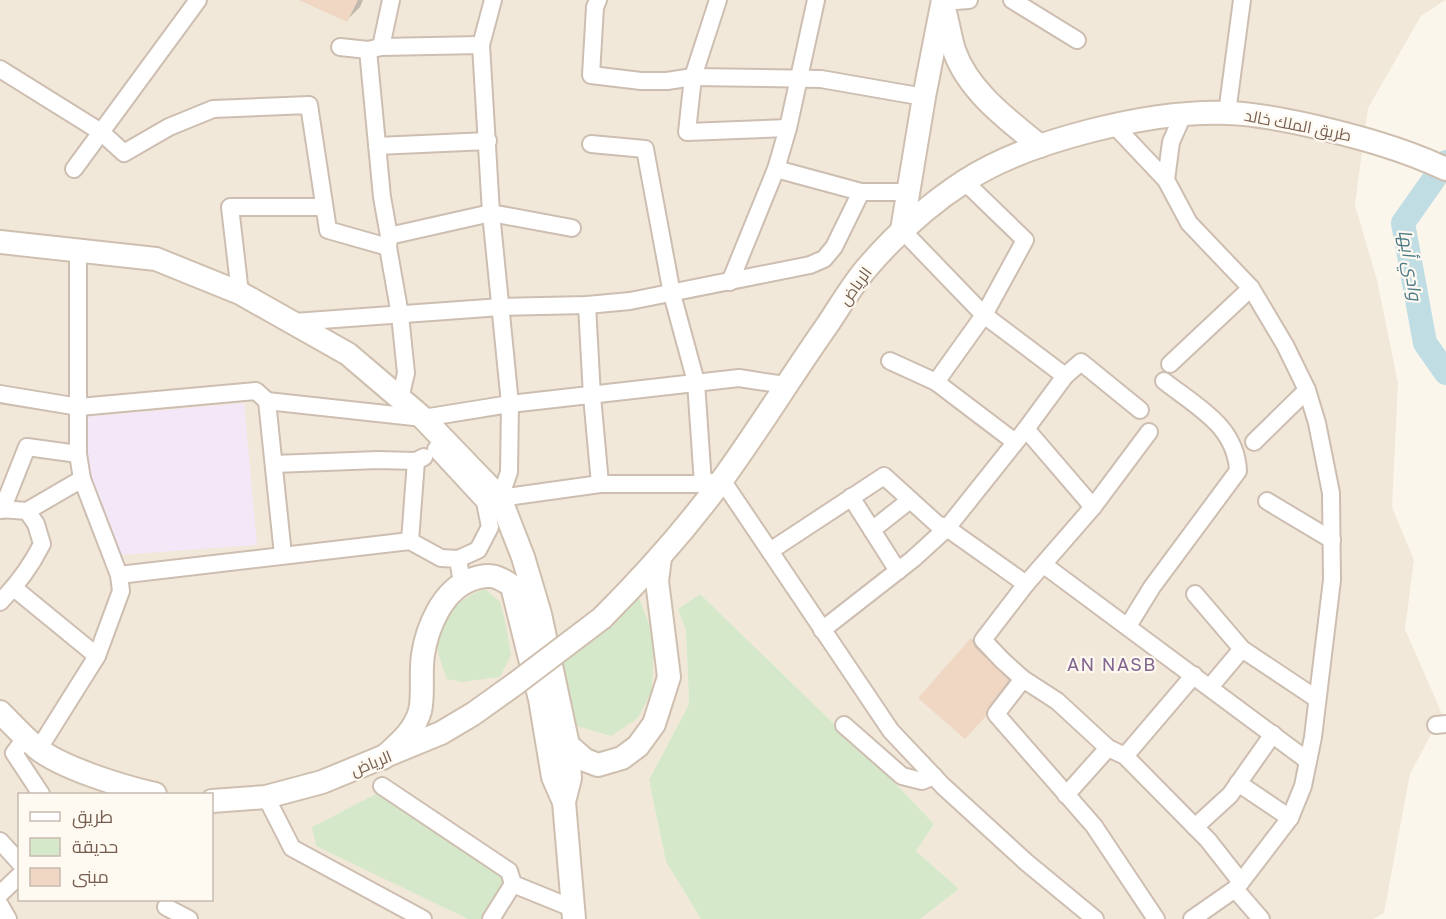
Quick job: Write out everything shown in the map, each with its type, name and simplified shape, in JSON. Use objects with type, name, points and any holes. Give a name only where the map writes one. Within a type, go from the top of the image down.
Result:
[{"type":"street","points":[[74,169],[198,0]]},
{"type":"street","points":[[391,0],[374,49],[377,146],[382,197],[400,315],[406,373],[400,399]]},
{"type":"street","points":[[493,0],[481,45],[491,213],[510,404],[509,472],[500,498]]},
{"type":"street","points":[[598,0],[595,8],[591,75],[641,81],[667,81],[693,77],[821,79],[924,97]]},
{"type":"street","points":[[718,0],[693,77],[687,132],[788,128]]},
{"type":"street","points":[[730,282],[776,169],[788,128],[816,0]]},
{"type":"street","points":[[943,1],[969,0]]},
{"type":"street","points":[[1012,0],[1077,40]]},
{"type":"street","points":[[1227,113],[1242,0]]},
{"type":"street","points":[[943,1],[902,230],[984,315],[1065,376]]},
{"type":"street","points":[[943,1],[955,52],[973,84],[1007,120],[1040,146]]},
{"type":"street","points":[[340,47],[374,49],[481,45]]},
{"type":"street","points":[[0,69],[101,132],[124,153],[169,127],[213,109],[309,105],[328,231],[389,242],[491,213],[572,228]]},
{"type":"street","name":"طريق الملك خالد","points":[[1040,146],[1114,125],[1183,115],[1227,113],[1270,117],[1360,137],[1417,155],[1446,169]]},
{"type":"street","points":[[1166,180],[1171,142],[1183,115]]},
{"type":"street","points":[[1114,125],[1166,180],[1189,223],[1251,288],[1307,390],[1317,423],[1331,494],[1332,580],[1303,786],[1290,818],[1238,885],[1192,919]]},
{"type":"street","points":[[377,146],[488,141]]},
{"type":"street","points":[[591,144],[645,149],[672,294],[696,382],[712,482],[770,551],[891,731],[934,776],[1026,862],[1095,919]]},
{"type":"street","name":"الرياض","points":[[213,801],[266,796],[322,782],[441,733],[473,714],[515,684],[602,618],[660,558],[863,272],[902,230],[964,181],[1003,160],[1040,146]]},
{"type":"street","points":[[776,169],[861,192],[909,192]]},
{"type":"street","points":[[936,382],[984,315],[1025,240],[964,181]]},
{"type":"street","points":[[294,322],[501,307],[587,305],[630,301],[810,265],[824,259],[834,247],[861,192]]},
{"type":"street","points":[[240,293],[230,207],[324,207]]},
{"type":"street","points":[[0,242],[156,259],[240,293],[294,322],[348,354],[423,418],[484,502],[490,526],[478,550],[458,559],[441,558],[410,541],[119,575]]},
{"type":"street","points":[[40,793],[14,753],[32,743],[97,656],[121,591],[119,575],[82,479],[78,454],[78,250]]},
{"type":"street","points":[[1170,364],[1251,288]]},
{"type":"street","points":[[587,305],[600,484]]},
{"type":"street","points":[[890,361],[936,382],[1020,436],[1093,507]]},
{"type":"street","points":[[822,630],[898,571],[947,528],[1065,376],[1081,362],[1140,410]]},
{"type":"street","points":[[0,394],[79,407],[256,391],[267,401],[423,418],[510,404],[739,378],[785,385]]},
{"type":"street","points":[[1128,626],[1152,587],[1238,471],[1237,457],[1227,435],[1218,424],[1164,381]]},
{"type":"street","points":[[1254,442],[1307,390]]},
{"type":"street","points":[[267,401],[283,555]]},
{"type":"street","points":[[1149,432],[1093,507],[1026,584],[983,640],[1023,679],[1057,701],[1108,748],[1125,756],[1208,840],[1261,919]]},
{"type":"street","points":[[439,443],[500,498],[523,557],[540,614],[568,745],[570,778],[564,802],[573,914]]},
{"type":"street","points":[[274,464],[378,460],[416,461],[439,443]]},
{"type":"street","points":[[78,454],[27,447],[1,510],[27,511],[82,479]]},
{"type":"street","points":[[410,541],[416,461]]},
{"type":"street","points":[[770,551],[884,476],[937,524],[947,528],[1026,584]]},
{"type":"street","points":[[500,498],[600,484],[712,482]]},
{"type":"street","points":[[851,497],[898,571]]},
{"type":"street","points":[[872,530],[910,500]]},
{"type":"street","points":[[1267,501],[1332,540]]},
{"type":"street","points":[[0,602],[14,588],[20,576],[35,559],[42,544],[36,524],[27,511]]},
{"type":"street","points":[[568,745],[585,760],[598,765],[622,758],[638,746],[654,724],[669,677],[657,581],[660,558]]},
{"type":"street","points":[[458,559],[462,583]]},
{"type":"street","points":[[1044,565],[1308,761]]},
{"type":"street","points":[[383,758],[410,734],[420,711],[423,656],[429,630],[441,606],[462,583],[483,575],[500,577],[512,586],[540,699],[553,777],[564,802]]},
{"type":"street","points":[[14,588],[97,656]]},
{"type":"street","points":[[1195,594],[1242,649],[1317,699]]},
{"type":"street","points":[[1210,687],[1242,649]]},
{"type":"street","points":[[1125,756],[1194,675]]},
{"type":"street","points":[[1023,679],[996,714],[1094,826],[1156,919]]},
{"type":"street","points":[[0,712],[32,743],[63,763],[108,789],[139,793]]},
{"type":"street","points":[[844,726],[902,776],[922,781],[934,776]]},
{"type":"street","points":[[1195,827],[1230,795],[1273,735]]},
{"type":"street","points":[[1066,795],[1108,748]]},
{"type":"street","points":[[1238,783],[1290,818]]},
{"type":"street","points":[[382,786],[509,871],[513,884],[573,914]]},
{"type":"street","points":[[266,796],[292,848],[423,919]]},
{"type":"street","points":[[0,841],[18,861]]},
{"type":"street","points":[[0,894],[18,877]]},
{"type":"street","points":[[491,919],[513,884]]},
{"type":"street","points":[[0,904],[8,919]]},
{"type":"street","points":[[164,908],[189,919]]},
{"type":"shaded area","points":[[0,0],[1446,0],[1421,16],[1368,108],[1355,205],[1377,280],[1398,383],[1392,507],[1414,560],[1405,629],[1442,714],[1410,774],[1384,913],[1373,919],[920,919],[959,889],[916,851],[934,824],[892,780],[700,594],[678,609],[686,631],[689,704],[649,780],[666,862],[701,919],[0,919]]},
{"type":"shaded area","points":[[244,403],[257,545],[120,555],[91,481],[84,417]]},
{"type":"green space","points":[[485,589],[500,602],[511,655],[500,677],[462,682],[447,679],[438,647],[443,624],[460,602]]},
{"type":"green space","points":[[700,594],[892,780],[934,824],[916,851],[959,889],[920,919],[701,919],[666,862],[649,780],[689,704],[686,631],[678,609]]},
{"type":"green space","points":[[639,598],[654,637],[652,690],[638,718],[611,736],[573,725],[560,664]]},
{"type":"green space","points":[[380,792],[508,877],[481,919],[468,919],[316,846],[312,827]]},
{"type":"building","points":[[299,0],[358,0],[347,22]]},
{"type":"building","points":[[971,638],[975,647],[1009,680],[988,708],[986,716],[965,739],[918,698]]},
{"type":"waterway","name":"وادي أبها","points":[[1446,162],[1403,223],[1425,343],[1446,373]]},
{"type":"district","name":"AN NASB","points":[[1112,664]]}]
